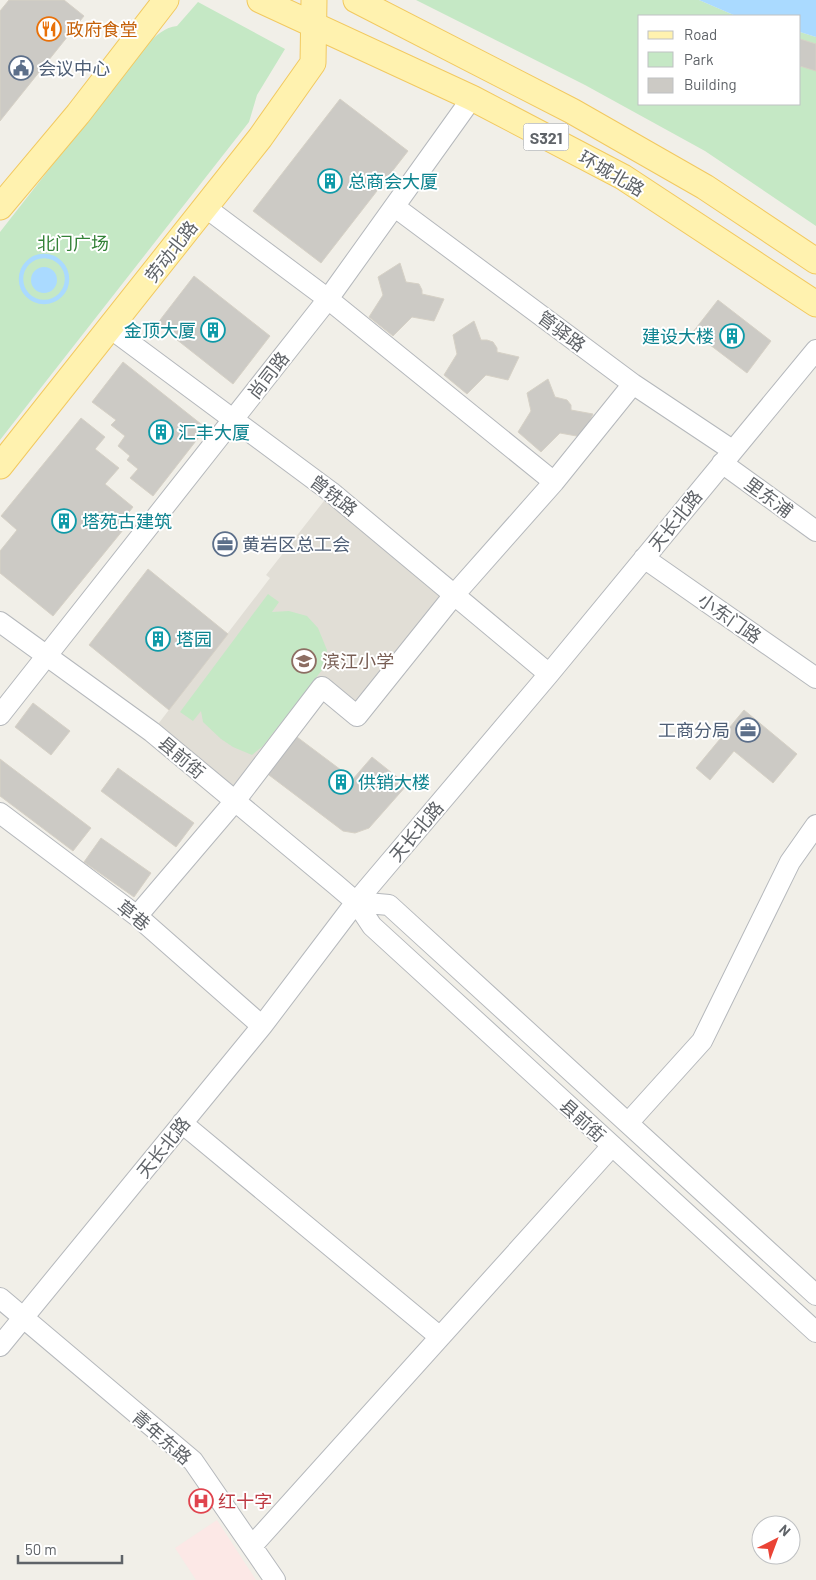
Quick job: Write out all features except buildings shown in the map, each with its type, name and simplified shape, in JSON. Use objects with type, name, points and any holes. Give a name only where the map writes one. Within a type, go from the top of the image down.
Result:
[{"type":"main road","points":[[0,207],[78,114],[166,0]]},
{"type":"main road","name":"环城北路","points":[[260,0],[314,12],[623,177],[816,304]]},
{"type":"main road","name":"环城北路","points":[[356,0],[572,110],[705,187],[816,261]]},
{"type":"main road","name":"劳动北路","points":[[0,466],[260,138],[313,64],[314,12]]},
{"type":"street","name":"尚司路","points":[[0,715],[328,299],[472,98]]},
{"type":"street","points":[[205,207],[328,299],[554,482]]},
{"type":"street","name":"管驿路","points":[[394,207],[633,384],[727,457]]},
{"type":"street","name":"曾铣路","points":[[110,328],[332,492],[549,674]]},
{"type":"street","name":"天长北路","points":[[0,1346],[262,1026],[356,902],[549,674],[816,350]]},
{"type":"street","points":[[137,916],[235,801],[322,687],[358,716],[454,595],[554,482],[633,384]]},
{"type":"street","name":"里东浦","points":[[727,457],[816,531]]},
{"type":"street","name":"小东门路","points":[[644,558],[816,678]]},
{"type":"street","name":"县前街","points":[[0,622],[152,732],[356,902],[372,926],[816,1332]]},
{"type":"street","name":"草巷","points":[[0,813],[137,916],[262,1026]]},
{"type":"street","points":[[628,1123],[702,1041],[790,862],[816,826]]},
{"type":"street","name":"县前街","points":[[356,902],[389,905],[816,1295]]},
{"type":"street","points":[[182,1123],[440,1337]]},
{"type":"street","points":[[252,1546],[612,1146]]},
{"type":"street","name":"青年东路","points":[[0,1298],[192,1461],[275,1580]]},
{"type":"shaded area","name":"滨江小学","points":[[331,492],[454,595],[357,716],[322,688],[235,801],[152,732],[270,578],[266,575]]},
{"type":"shaded area","points":[[217,1520],[256,1580],[196,1580],[175,1548]]},
{"type":"green space","points":[[416,0],[699,0],[734,15],[638,15],[638,105],[801,105],[801,32],[816,37],[816,226],[705,151],[585,85]]},
{"type":"green space","name":"北门广场","points":[[198,2],[285,49],[257,95],[249,122],[0,440],[0,232],[148,43],[165,30],[177,26]]},
{"type":"green space","points":[[268,594],[279,602],[272,612],[289,611],[307,616],[318,628],[327,650],[322,670],[263,746],[252,755],[233,747],[221,739],[203,722],[201,711],[193,721],[180,712]]},
{"type":"water","points":[[699,0],[816,0],[816,37],[801,32],[801,15],[734,15]]},
{"type":"water","points":[[44,267],[53,271],[57,280],[53,289],[44,293],[35,289],[31,280],[35,271]]},
{"type":"waterway","points":[[40,256],[48,256],[57,260],[63,266],[67,279],[63,292],[57,298],[48,302],[40,302],[31,298],[25,292],[21,283],[21,275],[25,266],[31,260],[40,256]]},
{"type":"place","name":"政府食堂","points":[[49,29]]},
{"type":"place","name":"会议中心","points":[[21,68]]},
{"type":"place","name":"总商会大厦","points":[[330,181]]},
{"type":"place","name":"金顶大厦","points":[[213,330]]},
{"type":"place","name":"建设大楼","points":[[732,336]]},
{"type":"place","name":"汇丰大厦","points":[[161,432]]},
{"type":"place","name":"塔苑古建筑","points":[[64,521]]},
{"type":"place","name":"黄岩区总工会","points":[[225,544]]},
{"type":"place","name":"塔园","points":[[158,639]]},
{"type":"place","name":"滨江小学","points":[[304,661]]},
{"type":"place","name":"工商分局","points":[[748,730]]},
{"type":"place","name":"供销大楼","points":[[341,782]]},
{"type":"place","name":"红十字","points":[[201,1501]]}]
